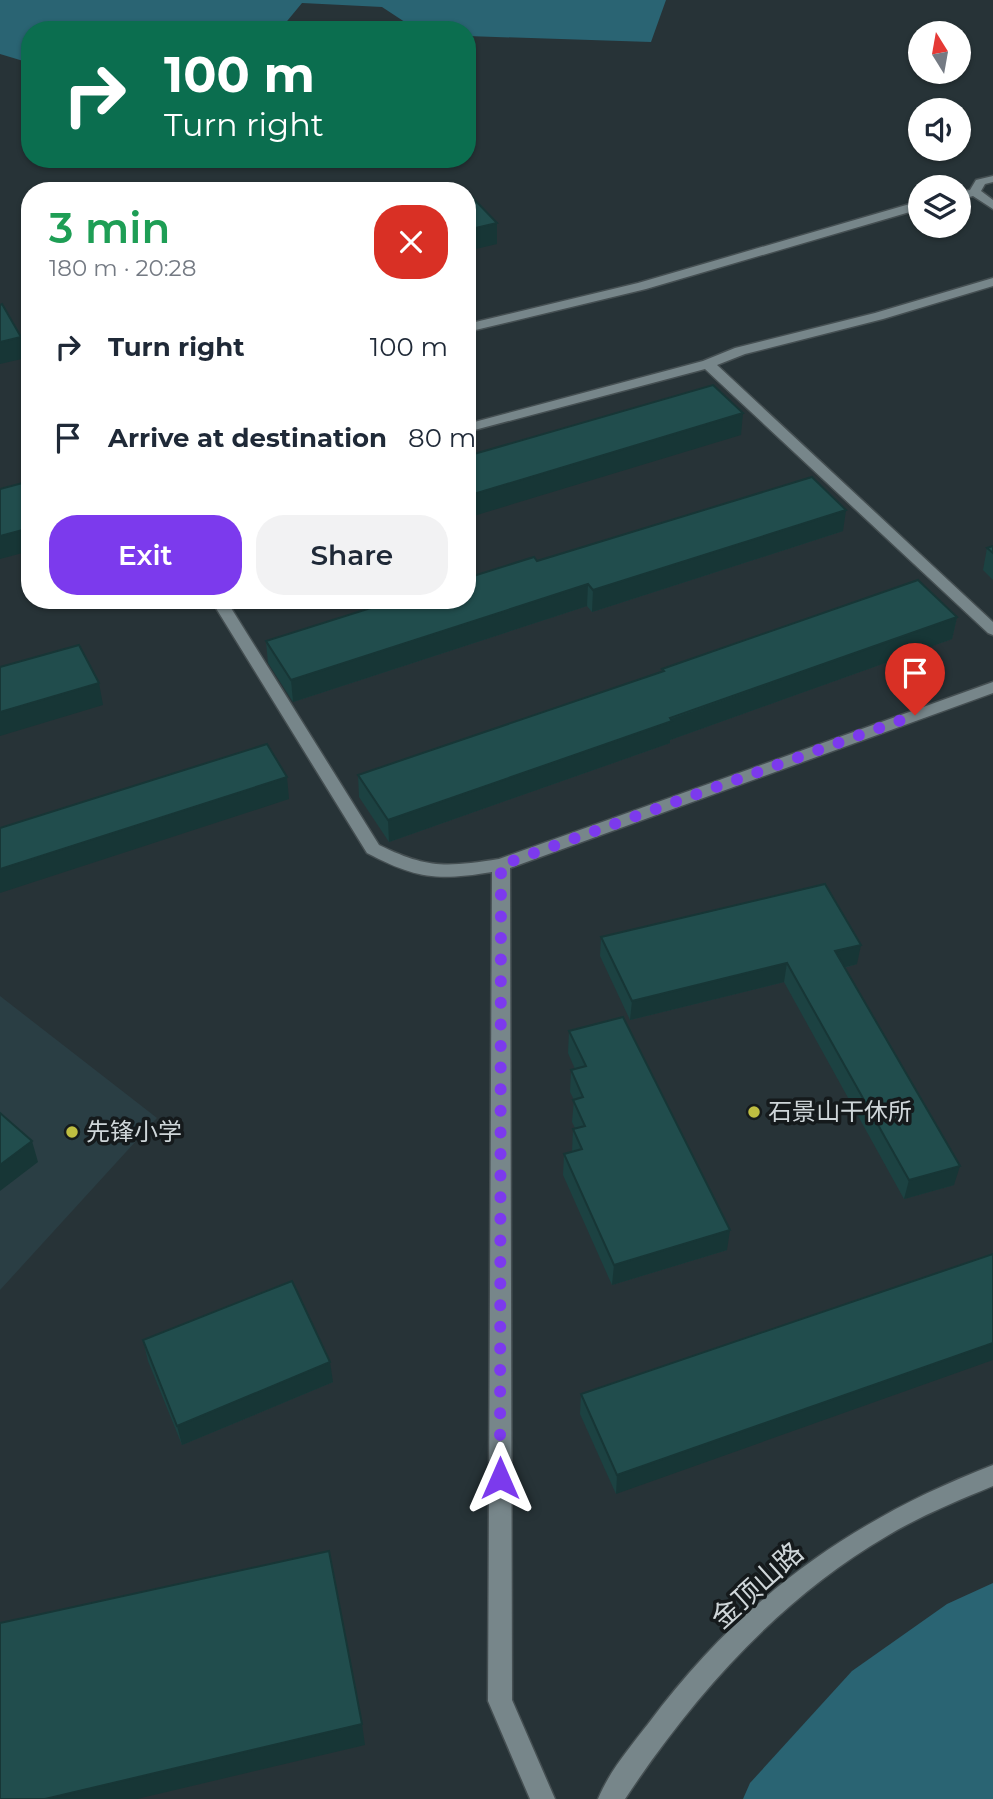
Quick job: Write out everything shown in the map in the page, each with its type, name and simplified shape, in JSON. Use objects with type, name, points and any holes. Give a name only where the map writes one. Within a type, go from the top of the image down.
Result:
[{"type":"street","points":[[971,193],[975,192],[980,182],[993,178]]},
{"type":"street","points":[[975,192],[993,205]]},
{"type":"street","points":[[476,326],[642,286],[908,208]]},
{"type":"street","points":[[476,426],[708,364],[740,351],[879,316],[993,282]]},
{"type":"street","points":[[708,364],[993,630]]},
{"type":"street","points":[[224,609],[373,849],[409,867],[453,872],[501,865],[993,687]]},
{"type":"street","points":[[501,865],[500,1701],[543,1799]]},
{"type":"street","name":"金顶山路","points":[[610,1799],[650,1739],[702,1677],[771,1606],[836,1556],[880,1528],[993,1475]]},
{"type":"shaded area","points":[[0,0],[666,0],[651,42],[476,36],[476,21],[403,21],[382,7],[302,3],[287,21],[21,21],[21,60],[0,54]]},
{"type":"shaded area","name":"先锋小学","points":[[0,996],[157,1118],[0,1290]]},
{"type":"shaded area","points":[[993,1583],[993,1799],[743,1799],[750,1783],[852,1671],[947,1604]]},
{"type":"building","points":[[476,201],[497,223],[476,228]]},
{"type":"building","points":[[2,304],[21,337],[0,342]]},
{"type":"building","points":[[713,385],[743,413],[476,493],[476,453]]},
{"type":"building","points":[[812,477],[846,510],[593,590],[588,584],[291,680],[266,641],[367,609],[476,609],[476,575],[534,557],[537,561]]},
{"type":"building","points":[[21,483],[21,530],[0,536],[0,489]]},
{"type":"building","points":[[918,580],[957,617],[670,718],[672,721],[388,820],[358,775],[664,671],[662,669]]},
{"type":"building","points":[[79,645],[99,683],[0,712],[0,667]]},
{"type":"building","points":[[267,744],[287,777],[0,869],[0,828]]},
{"type":"building","points":[[825,884],[861,945],[835,951],[960,1166],[909,1180],[787,963],[632,1001],[601,937]]},
{"type":"building","points":[[623,1017],[730,1230],[614,1265],[564,1154],[582,1149],[573,1129],[585,1126],[573,1100],[583,1097],[571,1070],[586,1066],[569,1031]]},
{"type":"building","points":[[0,1113],[32,1141],[0,1165]]},
{"type":"building","points":[[993,1254],[993,1343],[617,1475],[581,1394]]},
{"type":"building","points":[[292,1281],[330,1362],[177,1426],[143,1340]]},
{"type":"building","points":[[329,1551],[362,1724],[45,1799],[0,1799],[0,1623]]},
{"type":"place","name":"石景山干休所","points":[[754,1112]]},
{"type":"place","name":"先锋小学","points":[[72,1132]]},
{"type":"route","points":[[500,1478],[501,865],[915,715]]}]
